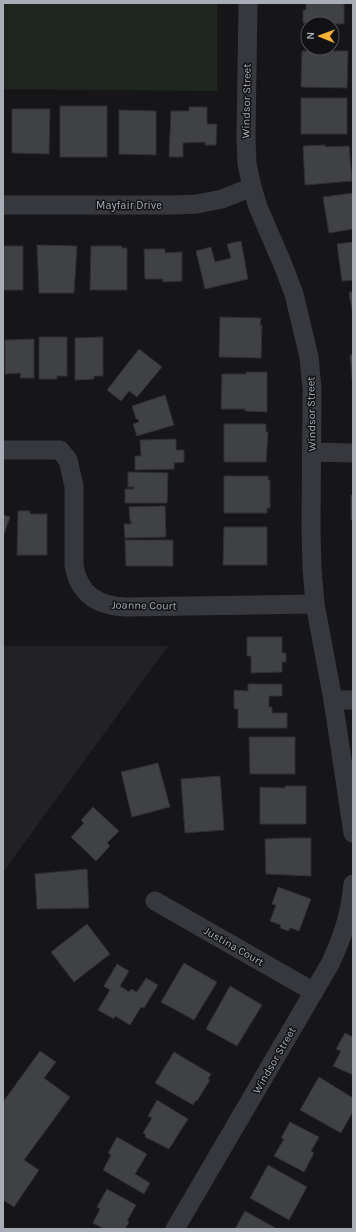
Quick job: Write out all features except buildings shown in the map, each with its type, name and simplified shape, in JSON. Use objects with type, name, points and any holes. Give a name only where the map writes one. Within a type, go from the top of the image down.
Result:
[{"type":"street","name":"Windsor Street","points":[[248,3],[247,164],[258,207],[289,280],[309,357],[312,388],[312,544],[315,604],[333,700],[353,833]]},
{"type":"street","name":"Mayfair Drive","points":[[3,205],[197,204],[222,199],[252,187]]},
{"type":"street","name":"Joanne Court","points":[[3,450],[60,450],[68,460],[75,492],[74,565],[81,586],[97,601],[104,604],[119,606],[315,604]]},
{"type":"street","points":[[312,452],[353,453]]},
{"type":"street","points":[[333,700],[353,700]]},
{"type":"street","name":"Windsor Street","points":[[176,1229],[330,964],[343,935],[351,904],[353,884]]},
{"type":"street","name":"Justina Court","points":[[155,901],[314,992]]},
{"type":"shaded area","points":[[3,3],[217,3],[217,91],[3,89]]},
{"type":"shaded area","points":[[3,646],[168,646],[3,872]]}]
